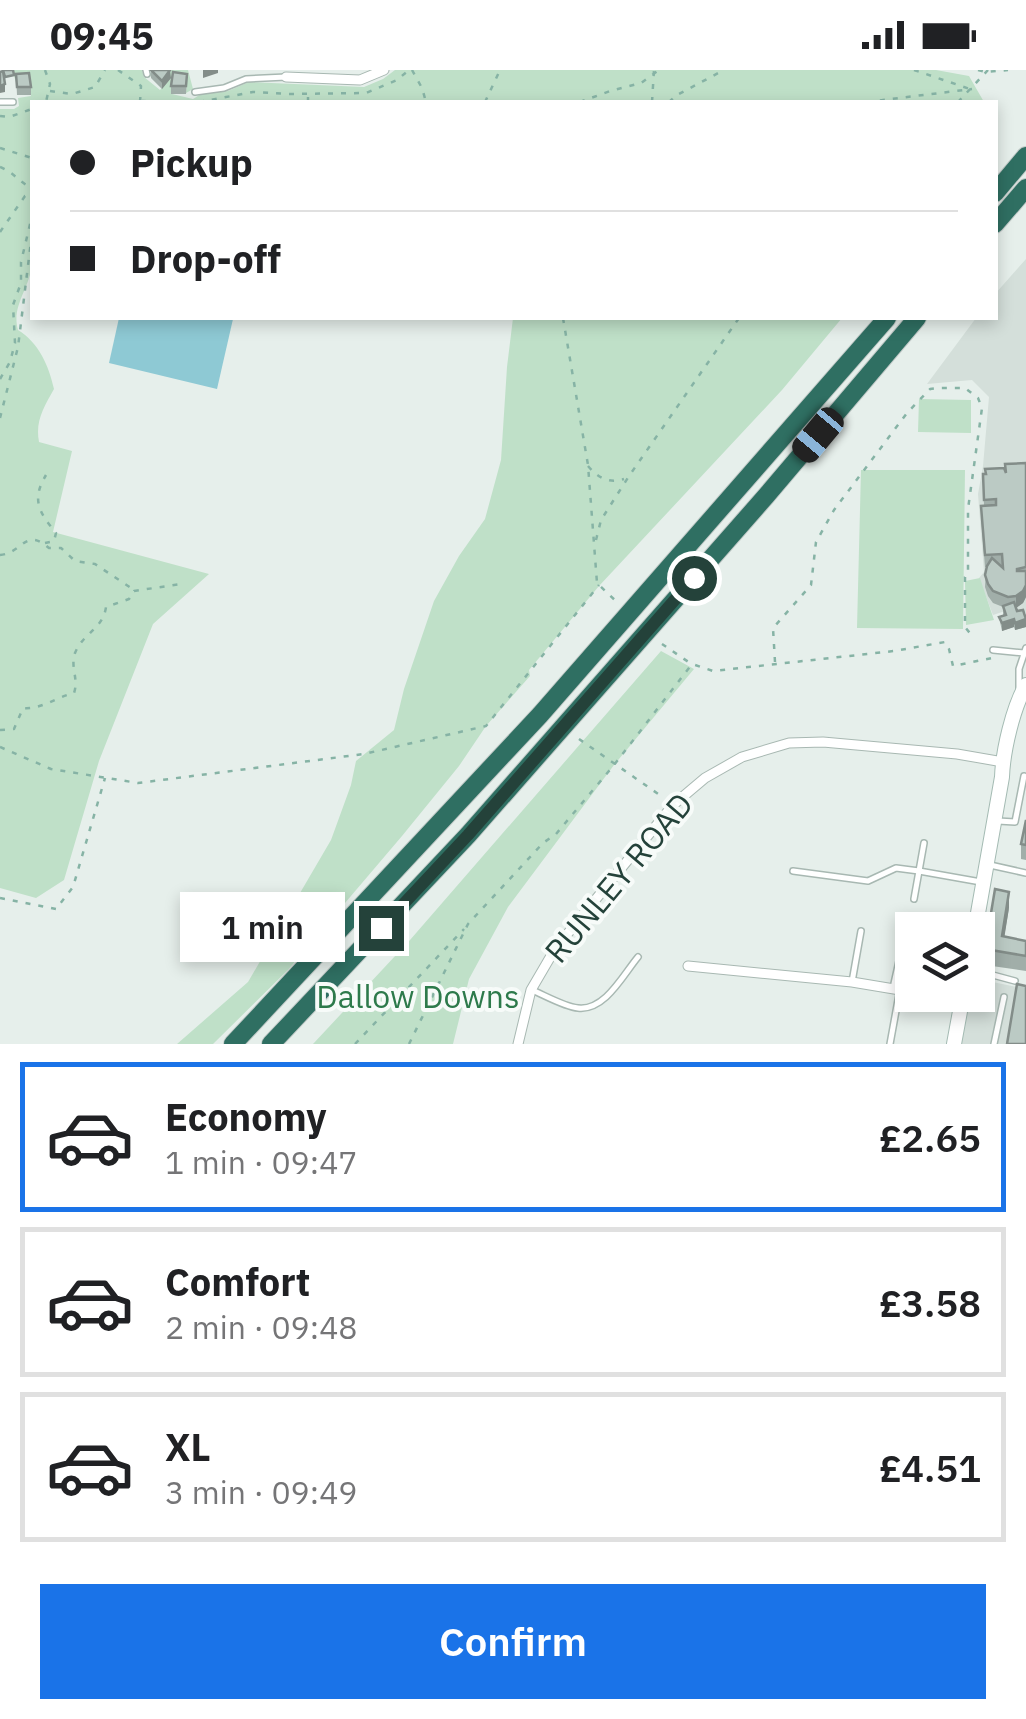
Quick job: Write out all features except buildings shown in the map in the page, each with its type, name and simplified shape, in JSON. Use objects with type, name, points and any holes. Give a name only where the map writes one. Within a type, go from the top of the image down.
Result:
[{"type":"highway","points":[[998,189],[1026,156]]},
{"type":"highway","points":[[998,221],[1026,188]]},
{"type":"highway","points":[[232,1044],[540,715],[885,320]]},
{"type":"highway","points":[[271,1044],[468,835],[915,320]]},
{"type":"street","points":[[286,77],[308,73],[360,80],[384,70]]},
{"type":"street","points":[[978,912],[1002,762],[1023,691]]},
{"type":"street","name":"RUNLEY ROAD","points":[[518,1044],[531,990],[555,949],[674,804],[706,778],[742,757],[788,742],[823,742],[1002,762]]},
{"type":"street","points":[[688,966],[895,989]]},
{"type":"street","points":[[954,1044],[960,1012]]},
{"type":"lane","points":[[194,92],[224,88],[246,79],[286,77]]},
{"type":"lane","points":[[0,102],[13,102]]},
{"type":"lane","points":[[993,650],[1025,650],[1023,691]]},
{"type":"lane","points":[[995,820],[1015,822],[1024,776]]},
{"type":"lane","points":[[999,798],[1019,802]]},
{"type":"lane","points":[[914,899],[924,844]]},
{"type":"lane","points":[[987,864],[1026,873]]},
{"type":"lane","points":[[793,871],[868,881],[896,868],[984,882]]},
{"type":"lane","points":[[852,982],[861,931]]},
{"type":"lane","points":[[531,990],[578,1008],[591,1006],[601,1002],[638,957]]},
{"type":"lane","points":[[995,976],[1015,981]]},
{"type":"lane","points":[[994,1044],[1004,996]]},
{"type":"lane","points":[[890,1044],[895,998]]},
{"type":"path","points":[[45,70],[50,90],[47,100]]},
{"type":"path","points":[[50,90],[76,93],[95,87],[105,70]]},
{"type":"path","points":[[118,70],[141,86],[141,100]]},
{"type":"path","points":[[211,100],[254,92],[366,94],[410,70],[425,100]]},
{"type":"path","points":[[487,100],[500,70]]},
{"type":"path","points":[[585,100],[642,83],[657,70]]},
{"type":"path","points":[[671,100],[724,70]]},
{"type":"path","points":[[914,70],[972,89]]},
{"type":"path","points":[[978,70],[1008,70]]},
{"type":"path","points":[[960,100],[987,71]]},
{"type":"path","points":[[652,77],[652,100]]},
{"type":"path","points":[[883,100],[972,89]]},
{"type":"path","points":[[308,93],[308,100]]},
{"type":"path","points":[[0,116],[30,110]]},
{"type":"path","points":[[0,148],[30,157]]},
{"type":"path","points":[[0,167],[19,176],[30,189]]},
{"type":"path","points":[[0,232],[30,193]]},
{"type":"path","points":[[0,379],[15,342],[13,305],[30,224]]},
{"type":"path","points":[[0,418],[18,346],[30,249]]},
{"type":"path","points":[[563,320],[588,465],[597,584],[620,605]]},
{"type":"path","points":[[596,541],[601,520],[629,476],[738,320]]},
{"type":"path","points":[[775,664],[773,628],[811,585],[816,542],[834,510],[907,413],[930,390],[938,388],[965,388],[978,398],[982,408],[970,492],[965,577],[965,627],[973,637]]},
{"type":"path","points":[[588,465],[608,482],[629,476]]},
{"type":"path","points":[[44,544],[54,541],[56,533],[40,511],[37,490],[46,475]]},
{"type":"path","points":[[0,554],[11,554],[24,542],[40,540],[48,548],[61,548],[75,562],[95,564],[135,591]]},
{"type":"path","points":[[0,730],[14,729],[23,708],[36,709],[74,693],[77,685],[73,658],[79,645],[103,622],[106,607],[129,598],[135,591],[181,584]]},
{"type":"path","points":[[0,747],[50,769],[138,783],[364,754],[486,726],[599,585]]},
{"type":"path","points":[[662,644],[692,664],[714,671],[894,652],[945,642],[953,666],[997,657]]},
{"type":"path","points":[[355,1044],[556,834],[692,664]]},
{"type":"path","points":[[579,739],[674,804]]},
{"type":"path","points":[[0,898],[56,908],[73,886],[105,778]]},
{"type":"path","points":[[409,1044],[468,924]]},
{"type":"shaded area","points":[[1026,259],[1026,613],[1014,608],[993,615],[979,578],[984,572],[978,494],[989,397],[972,380],[927,384],[975,320],[998,320],[998,291]]},
{"type":"shaded area","points":[[995,983],[1026,989],[1026,1044],[960,1044],[965,1012],[995,1012]]},
{"type":"green space","points":[[12,70],[142,70],[144,77],[160,90],[170,78],[161,70],[188,70],[193,89],[186,93],[187,82],[172,94],[193,99],[249,82],[364,87],[395,70],[936,70],[969,76],[983,100],[30,100],[30,272],[17,321],[18,330],[42,356],[54,389],[39,421],[39,442],[72,451],[53,532],[209,574],[153,624],[99,761],[64,880],[36,898],[0,888],[0,109],[14,109],[19,106],[18,98],[31,96],[29,81],[16,82]]},
{"type":"green space","points":[[513,320],[840,320],[782,390],[599,586],[529,670],[530,676],[486,726],[459,766],[288,970],[213,1044],[177,1044],[248,982],[331,840],[356,761],[394,730],[434,601],[485,519],[501,460]]},
{"type":"green space","points":[[919,399],[971,400],[971,433],[918,432]]},
{"type":"green space","points":[[861,470],[965,470],[963,629],[857,628]]},
{"type":"green space","points":[[980,578],[994,620],[966,625],[965,581]]},
{"type":"green space","name":"Dallow Downs","points":[[661,651],[694,669],[614,765],[508,907],[469,979],[453,1044],[313,1044],[410,940]]},
{"type":"water","points":[[119,320],[233,320],[217,389],[109,363]]},
{"type":"route","points":[[381,928],[694,578]]}]
